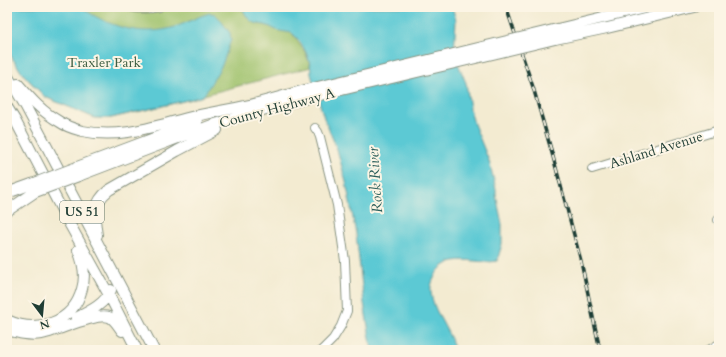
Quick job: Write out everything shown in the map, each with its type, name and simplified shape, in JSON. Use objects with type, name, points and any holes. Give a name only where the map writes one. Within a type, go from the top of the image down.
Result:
[{"type":"main road","points":[[554,34],[649,7]]},
{"type":"main road","points":[[554,34],[607,28],[694,7]]},
{"type":"main road","name":"County Highway A","points":[[79,171],[190,124],[249,105],[306,94],[554,34]]},
{"type":"main road","points":[[7,71],[37,106],[61,123],[73,128],[102,134],[128,132],[249,105]]},
{"type":"main road","name":"US 51","points":[[7,75],[26,107],[154,350]]},
{"type":"main road","name":"County Highway A","points":[[7,202],[33,188],[79,171],[306,94]]},
{"type":"main road","name":"US 51","points":[[7,107],[109,295],[137,350]]},
{"type":"main road","points":[[99,245],[95,212],[98,201],[102,195],[209,133],[259,111]]},
{"type":"main road","points":[[7,185],[33,188]]},
{"type":"main road","points":[[7,211],[33,188]]},
{"type":"main road","name":"County Highway A","points":[[7,193],[33,188]]},
{"type":"main road","points":[[7,320],[27,326],[47,325],[57,321],[65,315],[72,308],[79,297],[83,288],[84,270],[82,259],[64,214]]},
{"type":"main road","points":[[57,329],[90,311],[101,303],[109,295],[113,286],[114,274]]},
{"type":"main road","points":[[7,330],[20,334],[42,334],[85,320],[108,316],[114,320],[137,350]]},
{"type":"street","points":[[130,7],[142,9],[159,7]]},
{"type":"street","points":[[315,128],[320,137],[337,205],[345,261],[347,311],[341,326],[333,339],[322,350]]},
{"type":"street","name":"Ashland Avenue","points":[[592,169],[719,130]]},
{"type":"street","points":[[709,350],[719,344]]},
{"type":"green space","name":"Traxler Park","points":[[7,7],[242,7],[246,16],[250,20],[292,33],[305,52],[311,67],[200,97],[111,118],[95,118],[45,97],[22,73],[7,50]]},
{"type":"water","name":"Traxler Park","points":[[7,7],[81,7],[102,20],[114,25],[150,31],[175,27],[210,13],[215,14],[219,18],[230,33],[231,40],[222,65],[204,95],[111,118],[95,118],[45,97],[22,73],[7,50]]},
{"type":"water","name":"Rock River","points":[[242,7],[452,7],[456,20],[454,54],[466,83],[474,124],[489,161],[502,224],[502,244],[497,261],[454,261],[448,263],[438,271],[432,282],[432,299],[438,315],[451,339],[454,350],[372,350],[364,303],[356,234],[346,182],[337,149],[324,118],[311,74],[308,57],[303,46],[292,33],[253,22],[248,18]]},
{"type":"railway","points":[[506,7],[533,87],[552,153],[581,261],[600,350]]}]
